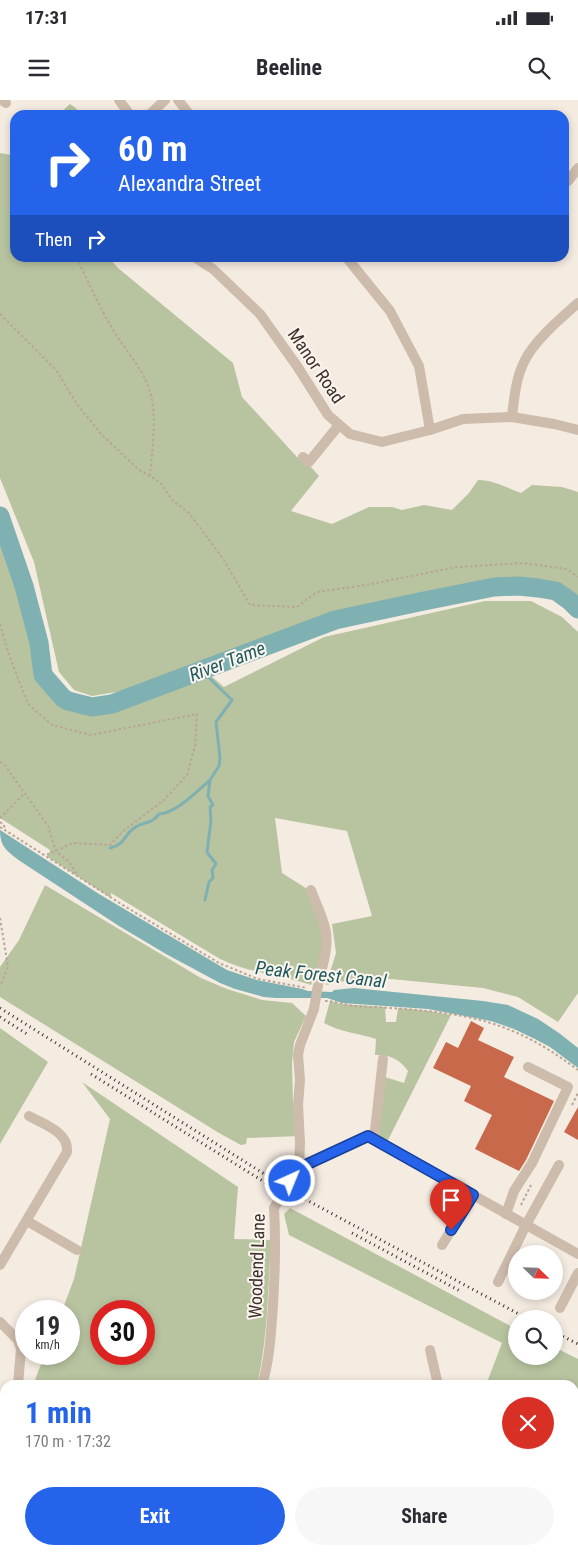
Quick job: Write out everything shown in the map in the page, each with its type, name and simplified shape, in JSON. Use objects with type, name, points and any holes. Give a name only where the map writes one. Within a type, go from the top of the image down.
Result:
[{"type":"street","points":[[154,110],[165,100]]},
{"type":"street","points":[[178,100],[186,110]]},
{"type":"street","points":[[569,180],[578,168]]},
{"type":"street","name":"Manor Road","points":[[202,262],[213,269],[260,314],[297,366],[328,415],[350,434],[382,442],[430,430],[463,418],[512,417],[578,430]]},
{"type":"street","points":[[350,262],[390,311],[419,366],[430,430]]},
{"type":"street","points":[[512,417],[516,388],[525,359],[545,333],[577,306]]},
{"type":"street","points":[[303,457],[309,462],[339,425]]},
{"type":"street","name":"Woodend Lane","points":[[263,1380],[272,1319],[275,1261],[274,1208],[299,1168],[298,1105],[300,1080],[298,1055],[300,1045],[317,1004],[314,986],[325,954],[326,933],[321,913],[311,890]]},
{"type":"street","points":[[371,1138],[383,1059]]},
{"type":"street","points":[[506,1214],[514,1191],[532,1163],[568,1087],[528,1067]]},
{"type":"street","points":[[0,1265],[27,1221],[67,1147],[61,1134],[29,1116]]},
{"type":"street","points":[[299,1168],[371,1138]]},
{"type":"street","points":[[371,1138],[578,1254]]},
{"type":"street","points":[[498,1282],[526,1225],[559,1166]]},
{"type":"street","points":[[442,1245],[473,1195]]},
{"type":"street","points":[[27,1221],[77,1250]]},
{"type":"street","points":[[560,1308],[578,1273]]},
{"type":"street","points":[[0,1322],[18,1340],[21,1349],[18,1380]]},
{"type":"street","points":[[430,1350],[437,1380]]},
{"type":"path","points":[[79,262],[116,335],[143,375],[151,395],[153,414],[150,476]]},
{"type":"path","points":[[0,314],[56,370],[76,403],[101,434],[138,469],[160,482],[172,500],[188,513],[224,560],[250,605],[296,607],[317,592],[366,585],[457,567],[523,562],[567,569],[578,577]]},
{"type":"path","points":[[0,624],[8,655],[28,704],[52,725],[92,735],[197,714],[195,746],[187,775],[164,800],[123,831],[110,845],[73,843],[48,854],[48,857]]},
{"type":"path","points":[[0,762],[4,764],[48,826],[56,851],[69,862],[79,878]]},
{"type":"path","points":[[0,818],[24,794]]},
{"type":"path","points":[[0,822],[6,830]]},
{"type":"path","points":[[0,827],[219,964],[258,979],[314,986]]},
{"type":"path","points":[[0,918],[8,967],[0,987]]},
{"type":"path","points":[[317,1004],[429,1011],[487,1022],[506,1028],[548,1048],[578,1070]]},
{"type":"green space","points":[[70,104],[77,109],[76,110],[63,110]]},
{"type":"green space","points":[[0,153],[10,155],[10,262],[113,262],[233,363],[242,397],[297,457],[319,476],[291,511],[332,524],[369,507],[392,507],[402,510],[424,505],[452,510],[469,493],[478,480],[495,483],[521,493],[532,485],[562,487],[578,492],[578,609],[562,595],[550,590],[519,586],[494,587],[335,620],[291,637],[290,629],[122,691],[92,696],[74,690],[59,672],[34,562],[0,478]]},
{"type":"green space","points":[[0,516],[24,586],[39,643],[43,675],[63,698],[92,707],[112,704],[204,670],[224,687],[324,637],[485,601],[531,601],[562,617],[578,632],[578,993],[558,1022],[518,997],[483,988],[391,979],[354,979],[326,985],[336,953],[332,924],[372,916],[347,831],[275,818],[282,873],[312,892],[326,933],[319,977],[314,977],[311,985],[242,968],[220,959],[111,893],[111,898],[48,857],[50,850],[0,818]]},
{"type":"green space","points":[[45,885],[201,978],[227,989],[262,1000],[292,1003],[306,1016],[294,1042],[292,1063],[293,1106],[300,1136],[247,1138],[246,1144],[241,1145],[0,997],[0,967],[19,940]]},
{"type":"green space","points":[[330,1001],[340,1004],[385,1007],[386,1022],[396,1022],[398,1008],[451,1015],[385,1146],[373,1127],[385,1077],[404,1083],[408,1071],[394,1058],[385,1055],[375,1055],[376,1039],[324,1023]]},
{"type":"green space","points":[[0,1028],[48,1062],[0,1144]]},
{"type":"green space","points":[[82,1082],[238,1187],[234,1239],[271,1240],[265,1331],[258,1380],[35,1380],[41,1365],[80,1365],[80,1300],[66,1300],[74,1279],[110,1119]]},
{"type":"green space","points":[[290,1208],[508,1325],[508,1365],[563,1365],[563,1352],[578,1359],[578,1380],[488,1380],[502,1343],[289,1235],[284,1214]]},
{"type":"water","points":[[0,830],[99,894],[227,970],[257,980],[308,991],[332,992],[334,990],[354,988],[508,1005],[538,1019],[578,1048],[578,1068],[550,1047],[514,1029],[491,1021],[428,1009],[342,1003],[327,998],[264,997],[220,983],[119,926],[20,861],[3,845]]},
{"type":"building","points":[[471,1021],[484,1028],[478,1040],[514,1057],[504,1077],[554,1101],[519,1171],[475,1149],[492,1115],[464,1101],[471,1086],[433,1068],[446,1042],[458,1048]]},
{"type":"building","points":[[578,1107],[578,1140],[564,1132]]},
{"type":"waterway","name":"River Tame","points":[[0,516],[24,586],[39,643],[43,675],[63,698],[92,707],[112,704],[335,620],[419,602],[494,587],[519,586],[556,591],[578,609]]},
{"type":"waterway","points":[[202,671],[232,700],[216,722],[220,758],[219,766],[210,780],[208,796],[213,805],[210,807],[211,821],[207,852],[216,864],[212,870],[213,878],[209,882],[205,900]]},
{"type":"waterway","points":[[110,848],[122,842],[134,828],[153,820],[159,814],[179,806],[209,781]]},
{"type":"railway","points":[[0,1008],[301,1197],[511,1310]]},
{"type":"railway","points":[[0,1017],[27,1034]]},
{"type":"railway","points":[[91,1074],[290,1198]]},
{"type":"railway","points":[[352,1233],[462,1292]]},
{"type":"railway","points":[[563,1336],[578,1344]]},
{"type":"route","points":[[290,1181],[299,1168],[368,1136],[473,1195],[451,1230]]},
{"type":"water label","name":"Peak Forest Canal","points":[[321,974]]}]
